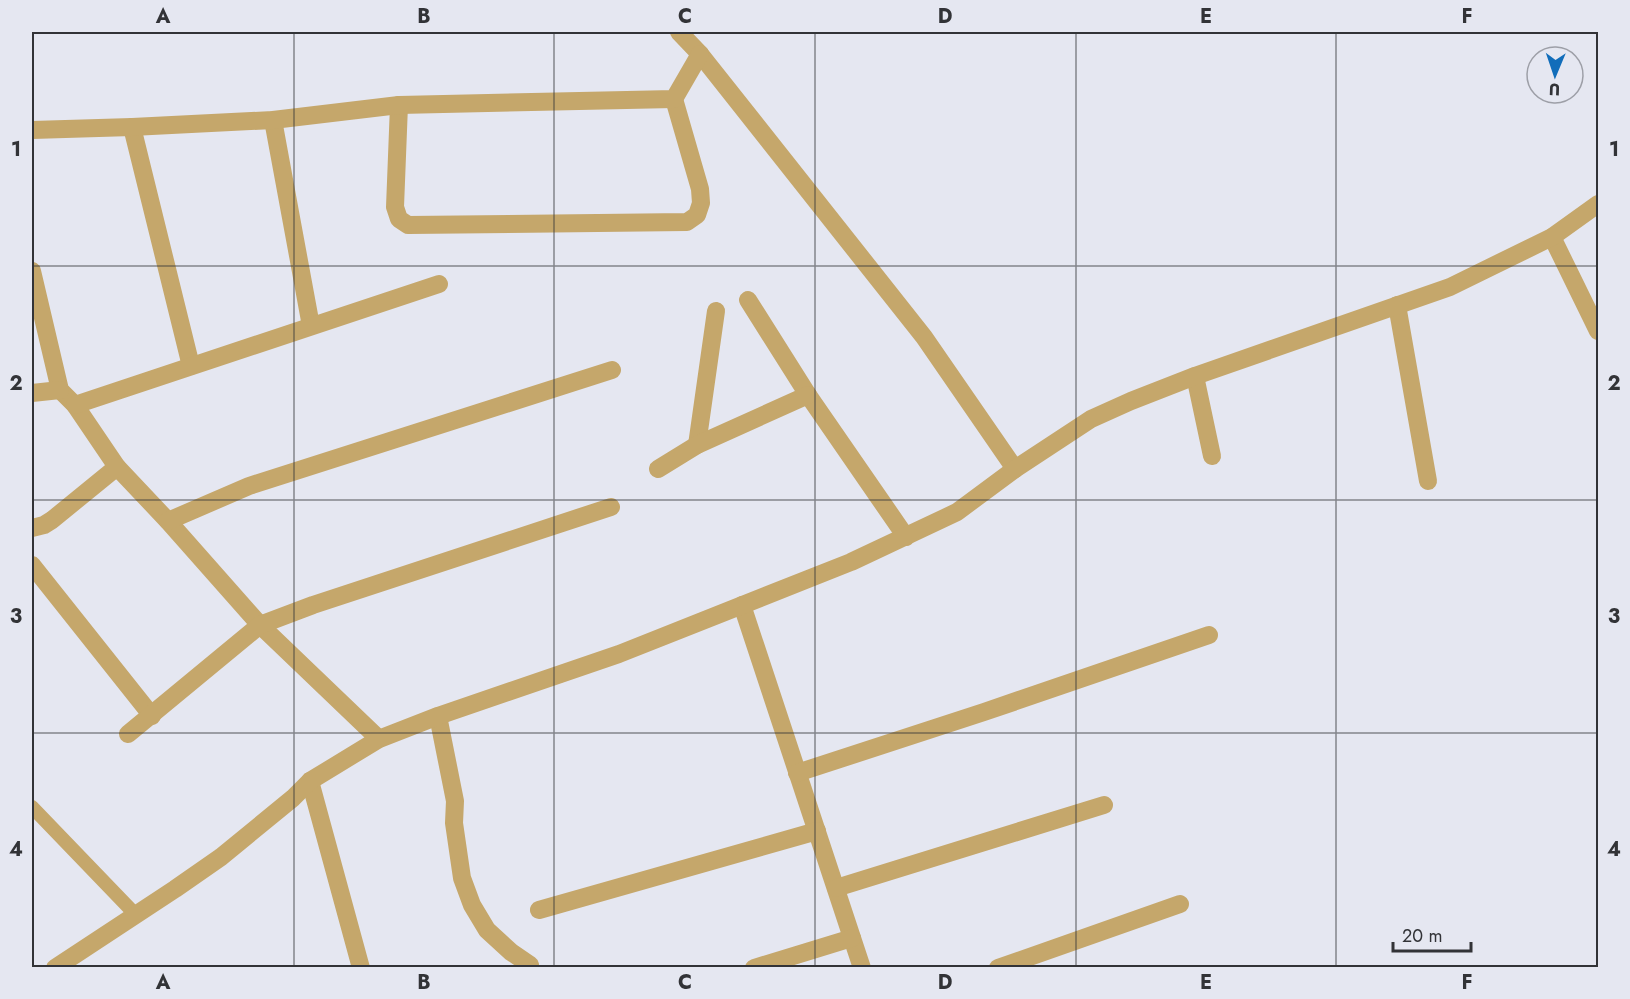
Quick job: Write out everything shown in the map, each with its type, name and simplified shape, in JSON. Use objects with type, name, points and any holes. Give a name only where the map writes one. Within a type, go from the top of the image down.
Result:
[{"type":"street","points":[[679,32],[700,54],[924,337],[1015,470]]},
{"type":"street","points":[[399,105],[395,207],[399,219],[408,225],[687,222],[698,215],[701,203],[700,189],[674,99],[700,54]]},
{"type":"street","points":[[32,130],[273,120],[399,105],[674,99]]},
{"type":"street","points":[[273,120],[311,326]]},
{"type":"street","points":[[132,127],[191,366]]},
{"type":"street","points":[[55,968],[221,857],[293,798],[310,781],[379,739],[438,716],[619,654],[851,562],[957,512],[1091,419],[1131,400],[1195,376],[1450,287],[1552,237],[1599,204]]},
{"type":"street","points":[[1552,237],[1599,331]]},
{"type":"street","points":[[32,273],[60,390],[75,405],[117,467],[260,625],[379,739]]},
{"type":"street","points":[[75,405],[439,284]]},
{"type":"street","points":[[748,300],[808,395],[906,537]]},
{"type":"street","points":[[1396,305],[1428,481]]},
{"type":"street","points":[[697,445],[716,311]]},
{"type":"street","points":[[168,521],[249,486],[612,370]]},
{"type":"street","points":[[1195,376],[1212,456]]},
{"type":"street","points":[[32,393],[60,390]]},
{"type":"street","points":[[658,469],[697,445],[808,395]]},
{"type":"street","points":[[32,528],[52,520],[117,467]]},
{"type":"street","points":[[128,734],[260,625],[313,605],[611,507]]},
{"type":"street","points":[[32,565],[152,716]]},
{"type":"street","points":[[742,605],[862,968]]},
{"type":"street","points":[[797,773],[1209,635]]},
{"type":"street","points":[[438,716],[455,801],[454,823],[462,878],[472,905],[487,930],[530,965]]},
{"type":"street","points":[[310,781],[361,968]]},
{"type":"street","points":[[836,888],[1104,805]]},
{"type":"street","points":[[538,910],[817,831]]},
{"type":"street","points":[[998,968],[1180,904]]},
{"type":"street","points":[[754,968],[852,938]]},
{"type":"lane","points":[[32,807],[135,914]]}]
